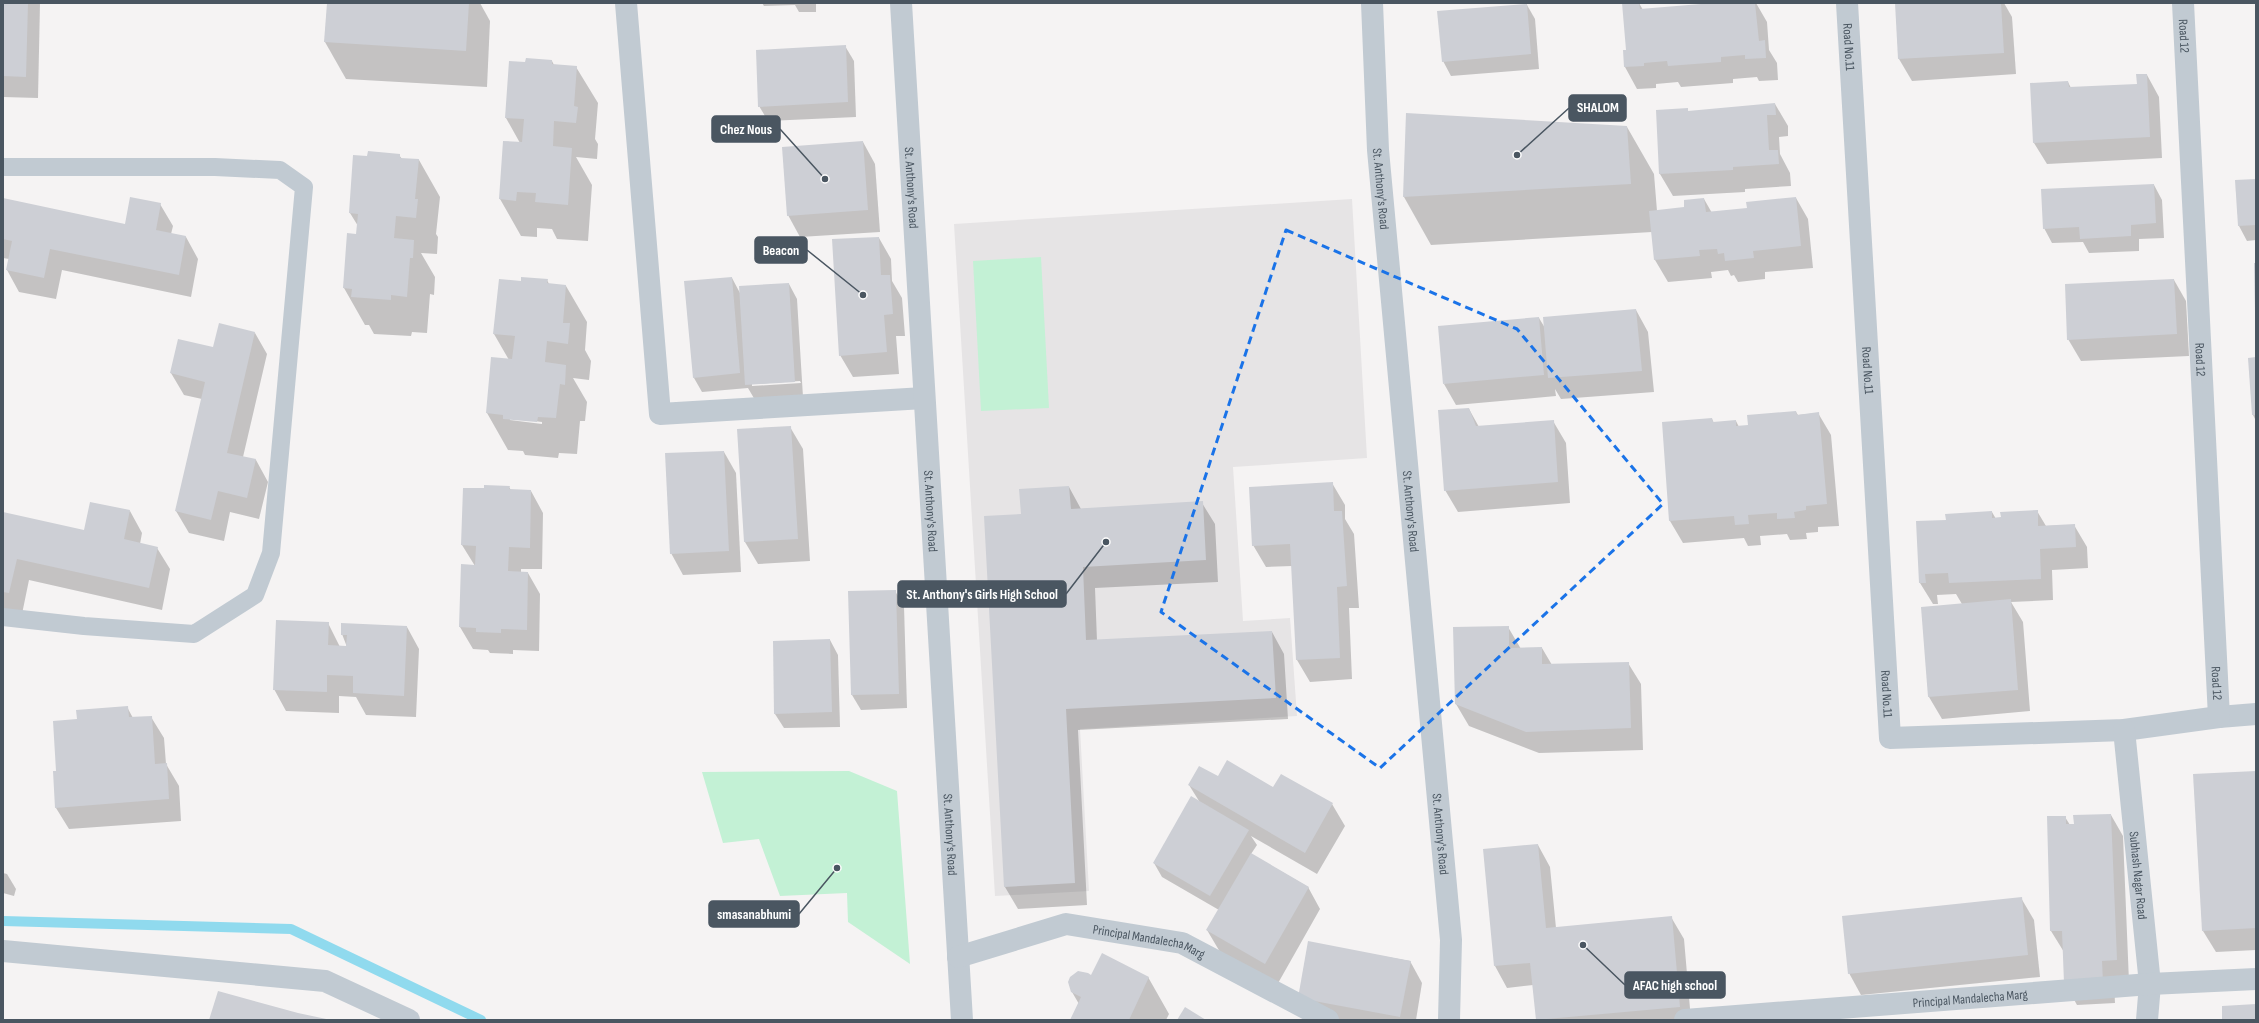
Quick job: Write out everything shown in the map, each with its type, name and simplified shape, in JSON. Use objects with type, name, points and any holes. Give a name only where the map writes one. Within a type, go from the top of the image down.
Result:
[{"type":"street","points":[[626,3],[660,414],[924,398]]},
{"type":"street","name":"St. Anthony's Road","points":[[901,3],[962,1020]]},
{"type":"street","name":"St. Anthony's Road","points":[[1372,3],[1378,150],[1451,940],[1449,1020]]},
{"type":"street","name":"Road No.11","points":[[1847,3],[1890,738],[2124,730]]},
{"type":"street","name":"Road 12","points":[[2183,3],[2219,717]]},
{"type":"street","points":[[2124,730],[2219,717],[2256,714]]},
{"type":"street","name":"Subhash Nagar Road","points":[[2124,730],[2150,984],[2147,1020]]},
{"type":"street","name":"Principal Mandalecha Marg","points":[[958,957],[1066,924],[1182,943],[1328,1020]]},
{"type":"street","points":[[3,951],[326,981],[409,1020]]},
{"type":"street","name":"Principal Mandalecha Marg","points":[[1685,1020],[2150,984],[2256,979]]},
{"type":"lane","points":[[3,166],[215,167],[280,170],[304,187],[271,554],[255,595],[194,634],[84,626],[3,617]]},
{"type":"highlighted area","points":[[1286,230],[1517,329],[1663,504],[1380,768],[1161,612]]},
{"type":"shaded area","points":[[1352,199],[1367,458],[1233,467],[1243,621],[1290,618],[1297,716],[1080,729],[1089,891],[995,896],[954,224]]},
{"type":"green space","points":[[1041,257],[1049,408],[981,411],[973,261]]},
{"type":"green space","points":[[849,771],[897,791],[910,964],[848,922],[847,893],[780,896],[759,839],[723,843],[702,772]]},
{"type":"building","points":[[3,3],[28,3],[26,77],[3,76]]},
{"type":"building","points":[[327,3],[469,3],[466,51],[324,42]]},
{"type":"building","points":[[1622,3],[1639,3],[1640,9],[1713,3],[1755,3],[1759,41],[1765,40],[1766,58],[1745,59],[1745,55],[1721,57],[1721,62],[1668,66],[1667,61],[1644,63],[1644,66],[1624,67],[1623,50],[1626,50]]},
{"type":"building","points":[[1895,3],[2001,3],[2004,53],[1898,59]]},
{"type":"building","points":[[1527,4],[1531,54],[1442,62],[1437,11]]},
{"type":"building","points":[[846,45],[848,102],[758,107],[756,50]]},
{"type":"building","points":[[526,58],[552,60],[552,64],[577,66],[574,106],[578,107],[576,123],[554,121],[553,146],[572,148],[568,205],[535,202],[536,193],[517,192],[516,201],[499,199],[503,141],[522,142],[524,119],[505,118],[509,61],[525,62]]},
{"type":"building","points":[[2136,74],[2147,74],[2150,137],[2033,143],[2030,83],[2068,81],[2069,87],[2137,84]]},
{"type":"building","points":[[1775,103],[1776,115],[1767,115],[1769,150],[1778,150],[1779,164],[1733,167],[1733,170],[1659,174],[1656,110],[1688,108],[1688,111]]},
{"type":"building","points":[[1406,113],[1627,126],[1631,184],[1403,197]]},
{"type":"building","points":[[863,141],[868,210],[787,216],[782,147]]},
{"type":"building","points":[[368,151],[400,154],[400,158],[419,159],[415,199],[418,199],[416,218],[396,216],[394,238],[414,240],[413,258],[410,258],[407,297],[391,295],[391,300],[351,297],[352,289],[343,288],[347,233],[356,234],[358,214],[349,213],[353,155],[367,156]]},
{"type":"building","points":[[2256,179],[2256,225],[2238,226],[2235,180]]},
{"type":"building","points":[[2154,184],[2156,223],[2131,225],[2131,236],[2080,239],[2079,227],[2043,229],[2041,189]]},
{"type":"building","points":[[130,197],[161,203],[156,230],[186,236],[179,275],[50,249],[44,278],[6,270],[12,241],[3,239],[3,198],[125,224]]},
{"type":"building","points":[[1796,197],[1801,246],[1753,251],[1754,258],[1725,261],[1724,253],[1718,254],[1717,249],[1699,250],[1700,256],[1654,260],[1649,211],[1684,207],[1684,200],[1704,198],[1706,212],[1747,208],[1746,202]]},
{"type":"building","points":[[879,237],[881,275],[890,275],[893,314],[884,315],[887,352],[839,356],[832,239]]},
{"type":"building","points":[[2254,263],[2256,263],[2256,312],[2255,312]]},
{"type":"building","points":[[521,277],[548,279],[547,283],[566,285],[563,323],[570,323],[568,344],[547,341],[545,362],[566,365],[565,385],[560,384],[556,418],[538,417],[537,422],[503,419],[503,415],[486,413],[491,357],[512,359],[515,336],[493,334],[499,279],[521,281]]},
{"type":"building","points":[[732,277],[740,373],[693,378],[684,281]]},
{"type":"building","points":[[2174,279],[2177,334],[2067,340],[2065,284]]},
{"type":"building","points":[[789,283],[795,382],[745,385],[739,286]]},
{"type":"building","points":[[1636,309],[1642,371],[1548,378],[1543,317]]},
{"type":"building","points":[[1539,317],[1544,375],[1443,384],[1438,326]]},
{"type":"building","points":[[219,323],[255,332],[227,453],[256,459],[247,498],[218,491],[211,520],[175,511],[205,382],[170,373],[178,339],[213,347]]},
{"type":"building","points":[[2256,357],[2256,415],[2252,415],[2248,358]]},
{"type":"building","points":[[1469,408],[1476,426],[1554,420],[1558,482],[1444,491],[1438,410]]},
{"type":"building","points":[[1796,411],[1797,415],[1819,412],[1827,504],[1806,506],[1806,510],[1794,512],[1795,518],[1777,519],[1777,513],[1748,515],[1749,524],[1735,525],[1734,516],[1669,521],[1662,422],[1712,418],[1713,422],[1736,420],[1736,426],[1748,425],[1747,415]]},
{"type":"building","points":[[791,426],[798,539],[744,542],[737,429]]},
{"type":"building","points":[[724,451],[729,551],[670,554],[665,453]]},
{"type":"building","points":[[1333,482],[1334,511],[1342,511],[1347,586],[1337,587],[1340,658],[1296,660],[1290,544],[1252,546],[1249,487]]},
{"type":"building","points":[[484,485],[510,486],[509,489],[531,490],[530,548],[509,547],[508,571],[528,572],[527,630],[501,629],[501,633],[476,632],[476,628],[459,627],[461,564],[475,565],[476,546],[461,545],[463,488],[484,488]]},
{"type":"building","points":[[1069,486],[1071,509],[1203,501],[1206,560],[1083,567],[1086,640],[1272,631],[1276,698],[1066,709],[1075,883],[1004,887],[984,516],[1021,514],[1019,489]]},
{"type":"building","points":[[90,502],[130,510],[124,539],[158,547],[149,588],[17,559],[9,593],[3,592],[3,512],[84,530]]},
{"type":"building","points":[[2038,510],[2038,526],[2075,524],[2076,547],[2040,549],[2041,579],[1949,583],[1948,573],[1925,574],[1926,583],[1919,583],[1916,521],[1946,520],[1945,514],[1992,511],[1992,518],[2001,517],[2000,512]]},
{"type":"building","points":[[896,590],[899,694],[851,695],[848,591]]},
{"type":"building","points":[[2011,599],[2018,690],[1928,697],[1921,607]]},
{"type":"building","points":[[276,620],[329,622],[328,645],[346,646],[347,635],[341,635],[341,623],[407,626],[404,696],[353,693],[353,676],[327,675],[327,692],[273,690]]},
{"type":"building","points":[[1509,626],[1509,648],[1542,647],[1542,664],[1629,662],[1631,728],[1526,732],[1455,704],[1453,627]]},
{"type":"building","points":[[830,639],[832,712],[774,714],[773,641]]},
{"type":"building","points":[[128,706],[129,717],[152,716],[155,764],[167,763],[169,799],[55,808],[53,771],[56,771],[53,721],[77,719],[76,710]]},
{"type":"building","points":[[1227,760],[1273,787],[1281,774],[1333,803],[1305,853],[1188,785],[1199,766],[1218,776]]},
{"type":"building","points":[[2256,771],[2256,928],[2202,931],[2193,774]]},
{"type":"building","points":[[1191,796],[1249,830],[1210,896],[1153,863]]},
{"type":"building","points":[[2111,814],[2117,960],[2102,961],[2103,982],[2064,983],[2062,931],[2050,931],[2047,816],[2066,816],[2066,824],[2074,824],[2073,815]]},
{"type":"building","points":[[1538,844],[1546,928],[1672,916],[1680,1007],[1536,1020],[1530,963],[1494,966],[1483,849]]},
{"type":"building","points":[[1251,853],[1309,887],[1265,964],[1206,930]]},
{"type":"building","points":[[2022,897],[2028,955],[1848,974],[1842,916]]},
{"type":"building","points":[[1308,941],[1411,961],[1400,1017],[1298,998]]},
{"type":"building","points":[[1102,953],[1149,977],[1129,1020],[1070,1020],[1081,997],[1071,992],[1068,982],[1070,977],[1078,971],[1091,975]]},
{"type":"building","points":[[218,991],[298,1013],[331,1020],[209,1020]]},
{"type":"building","points":[[2256,1004],[2256,1020],[2222,1020],[2222,1006]]},
{"type":"building","points":[[1185,1007],[1206,1020],[1177,1020]]},
{"type":"waterway","points":[[3,921],[291,929],[481,1020]]},
{"type":"place","name":"SHALOM","points":[[1517,155]]},
{"type":"place","name":"Chez Nous","points":[[825,179]]},
{"type":"place","name":"Beacon","points":[[863,295]]},
{"type":"place","name":"St. Anthony's Girls High School","points":[[1106,542]]},
{"type":"place","name":"smasanabhumi","points":[[837,868]]},
{"type":"place","name":"AFAC high school","points":[[1583,945]]}]
